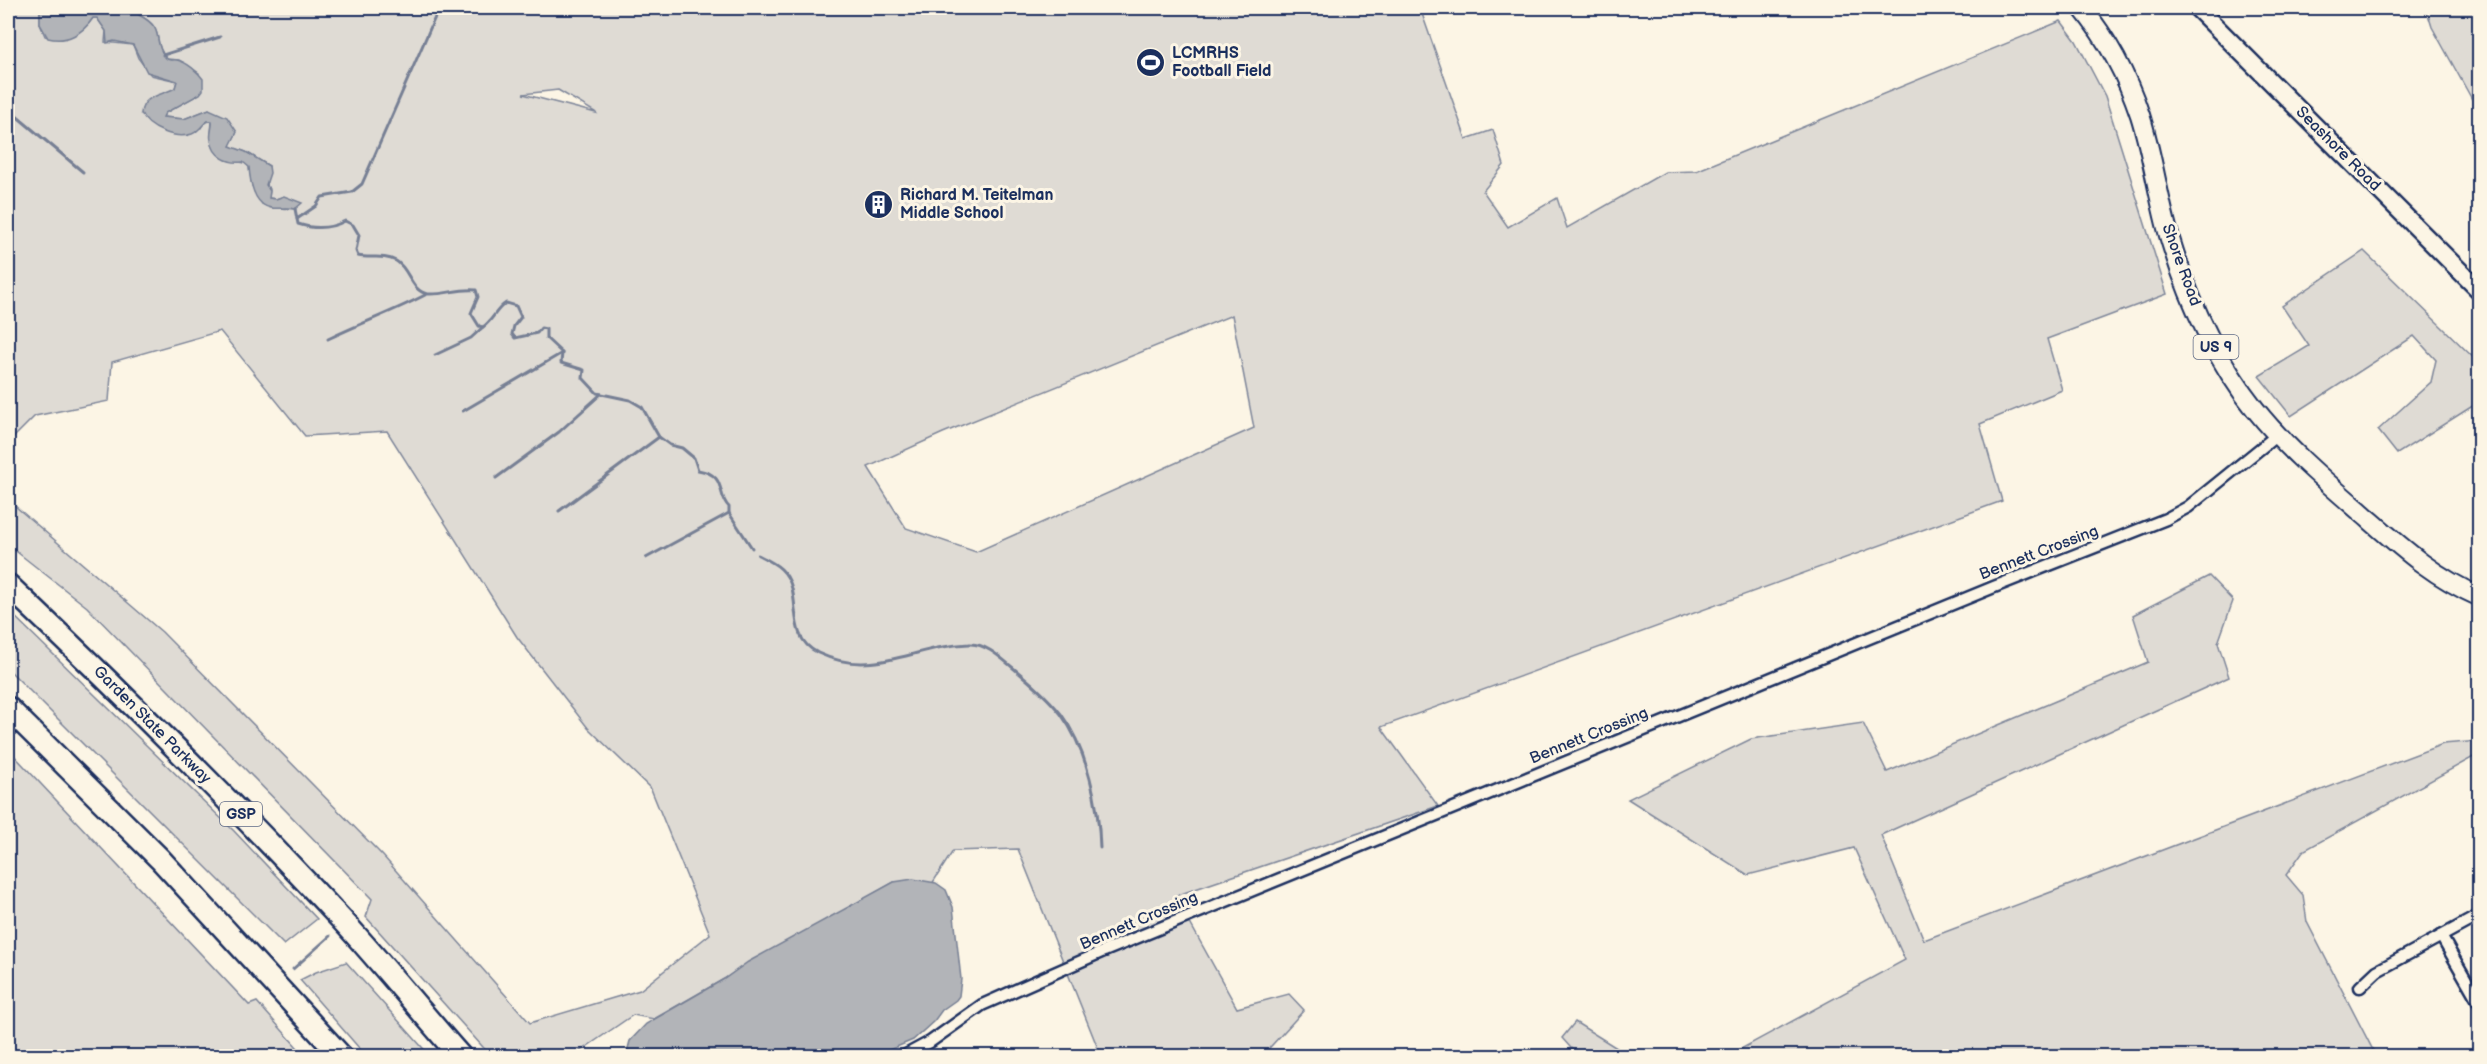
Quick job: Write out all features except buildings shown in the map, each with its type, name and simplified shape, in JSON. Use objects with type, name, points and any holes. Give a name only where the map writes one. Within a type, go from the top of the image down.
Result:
[{"type":"highway","name":"Garden State Parkway","points":[[8,585],[257,830],[343,921],[460,1056]]},
{"type":"highway","points":[[8,708],[160,859],[341,1056]]},
{"type":"main road","name":"Shore Road","points":[[2082,8],[2102,34],[2129,87],[2146,138],[2156,188],[2171,242],[2199,314],[2230,373],[2254,408],[2277,435],[2312,469],[2414,560],[2437,575],[2480,597]]},
{"type":"street","name":"Seashore Road","points":[[2197,8],[2480,291]]},
{"type":"street","name":"Bennett Crossing","points":[[904,1056],[930,1042],[982,1005],[1104,951],[1983,591],[2166,519],[2188,507],[2277,435]]},
{"type":"street","points":[[2360,987],[2377,971],[2480,915]]},
{"type":"street","points":[[2441,936],[2480,1004]]},
{"type":"shaded area","points":[[8,8],[40,8],[40,24],[45,36],[52,38],[72,35],[84,28],[93,18],[97,18],[106,31],[105,42],[133,45],[138,58],[151,75],[177,81],[175,88],[141,114],[201,128],[204,122],[212,121],[211,134],[239,162],[246,163],[249,167],[252,186],[262,204],[275,208],[295,209],[281,197],[269,198],[270,189],[266,185],[269,166],[246,152],[231,147],[230,144],[236,134],[209,109],[184,119],[163,117],[165,113],[194,97],[199,73],[179,60],[167,59],[162,53],[153,25],[139,15],[137,8],[1420,8],[1466,139],[1493,130],[1504,165],[1483,191],[1508,227],[1557,198],[1567,228],[1665,172],[1696,171],[2061,21],[2076,41],[2105,96],[2167,294],[2047,339],[2062,390],[1980,424],[2002,501],[1381,727],[1438,806],[1175,896],[1237,1008],[1289,994],[1304,1010],[1262,1056],[1101,1056],[1018,849],[953,851],[932,884],[894,882],[654,1019],[633,1015],[573,1056],[491,1056],[366,917],[372,899],[87,607],[8,545],[8,500],[162,632],[383,856],[530,1023],[640,990],[710,934],[651,789],[588,728],[517,637],[387,431],[305,436],[220,331],[112,362],[109,401],[35,416],[8,443]],"holes":[[[558,90],[595,112],[596,113],[523,94]],[[1232,315],[1254,428],[976,552],[906,528],[868,467],[943,433]]]},
{"type":"shaded area","points":[[40,8],[137,8],[139,15],[148,20],[156,30],[161,51],[165,57],[185,63],[203,79],[203,90],[200,94],[165,113],[163,117],[184,119],[209,109],[227,117],[237,132],[230,146],[246,152],[269,166],[270,173],[266,185],[270,191],[269,198],[276,199],[284,196],[302,203],[295,209],[265,206],[257,197],[252,185],[249,167],[243,162],[232,162],[222,158],[215,151],[211,138],[212,121],[207,121],[192,134],[178,136],[163,132],[150,124],[141,113],[142,107],[149,99],[175,88],[177,81],[147,72],[133,45],[114,41],[107,43],[106,31],[97,18],[93,18],[74,36],[62,39],[48,38],[40,24]]},
{"type":"shaded area","points":[[2426,8],[2479,8],[2479,112],[2432,27]]},
{"type":"shaded area","points":[[2364,251],[2479,363],[2479,402],[2397,454],[2378,430],[2431,382],[2436,360],[2414,336],[2291,416],[2259,376],[2309,346],[2282,306]]},
{"type":"shaded area","points":[[2209,576],[2233,601],[2218,643],[2229,677],[1881,835],[1924,940],[2443,744],[2479,741],[2479,754],[2303,851],[2286,875],[2303,895],[2307,922],[2376,1056],[1728,1056],[1905,960],[1854,848],[1748,875],[1628,799],[1751,739],[1863,723],[1887,772],[2148,662],[2133,615]]},
{"type":"shaded area","points":[[8,610],[234,831],[317,919],[284,945],[8,669]]},
{"type":"shaded area","points":[[8,749],[249,1005],[257,1002],[305,1056],[8,1056]]},
{"type":"shaded area","points":[[913,879],[936,883],[946,890],[953,907],[961,979],[959,996],[956,1000],[942,1010],[934,1021],[913,1040],[875,1056],[626,1056],[630,1041],[646,1024],[724,979],[748,962],[894,882]]},
{"type":"shaded area","points":[[346,962],[430,1056],[366,1056],[300,980]]},
{"type":"shaded area","points":[[1575,1022],[1628,1056],[1578,1056],[1562,1038]]},
{"type":"waterway","points":[[297,219],[316,206],[322,197],[352,192],[362,184],[439,8]]},
{"type":"waterway","points":[[163,55],[220,37]]},
{"type":"waterway","points":[[8,109],[83,172]]},
{"type":"waterway","points":[[295,209],[298,224],[304,226],[327,227],[345,221],[353,225],[359,235],[356,251],[358,256],[396,261],[417,289],[422,292],[434,294],[476,290],[478,297],[471,313],[479,326],[483,327],[506,303],[516,306],[521,317],[514,326],[512,334],[515,338],[537,333],[541,328],[546,329],[546,338],[562,353],[561,363],[584,370],[583,378],[597,393],[630,400],[642,407],[659,437],[670,445],[682,448],[694,458],[698,470],[714,476],[729,507],[729,513],[752,548]]},
{"type":"waterway","points":[[328,339],[427,294]]},
{"type":"waterway","points":[[435,355],[471,338],[483,327]]},
{"type":"waterway","points":[[463,411],[562,353]]},
{"type":"waterway","points":[[496,478],[559,432],[601,394]]},
{"type":"waterway","points":[[559,511],[659,437]]},
{"type":"waterway","points":[[646,558],[729,513]]},
{"type":"waterway","points":[[758,555],[779,567],[788,579],[801,636],[807,645],[818,653],[838,660],[857,663],[875,662],[949,646],[975,644],[992,651],[1025,678],[1061,714],[1078,744],[1085,760],[1094,796],[1100,848]]},
{"type":"waterway","points":[[293,969],[330,936]]},
{"type":"place","name":"LCMRHS Football Field","points":[[1151,62]]},
{"type":"place","name":"Richard M. Teitelman Middle School","points":[[879,204]]}]
